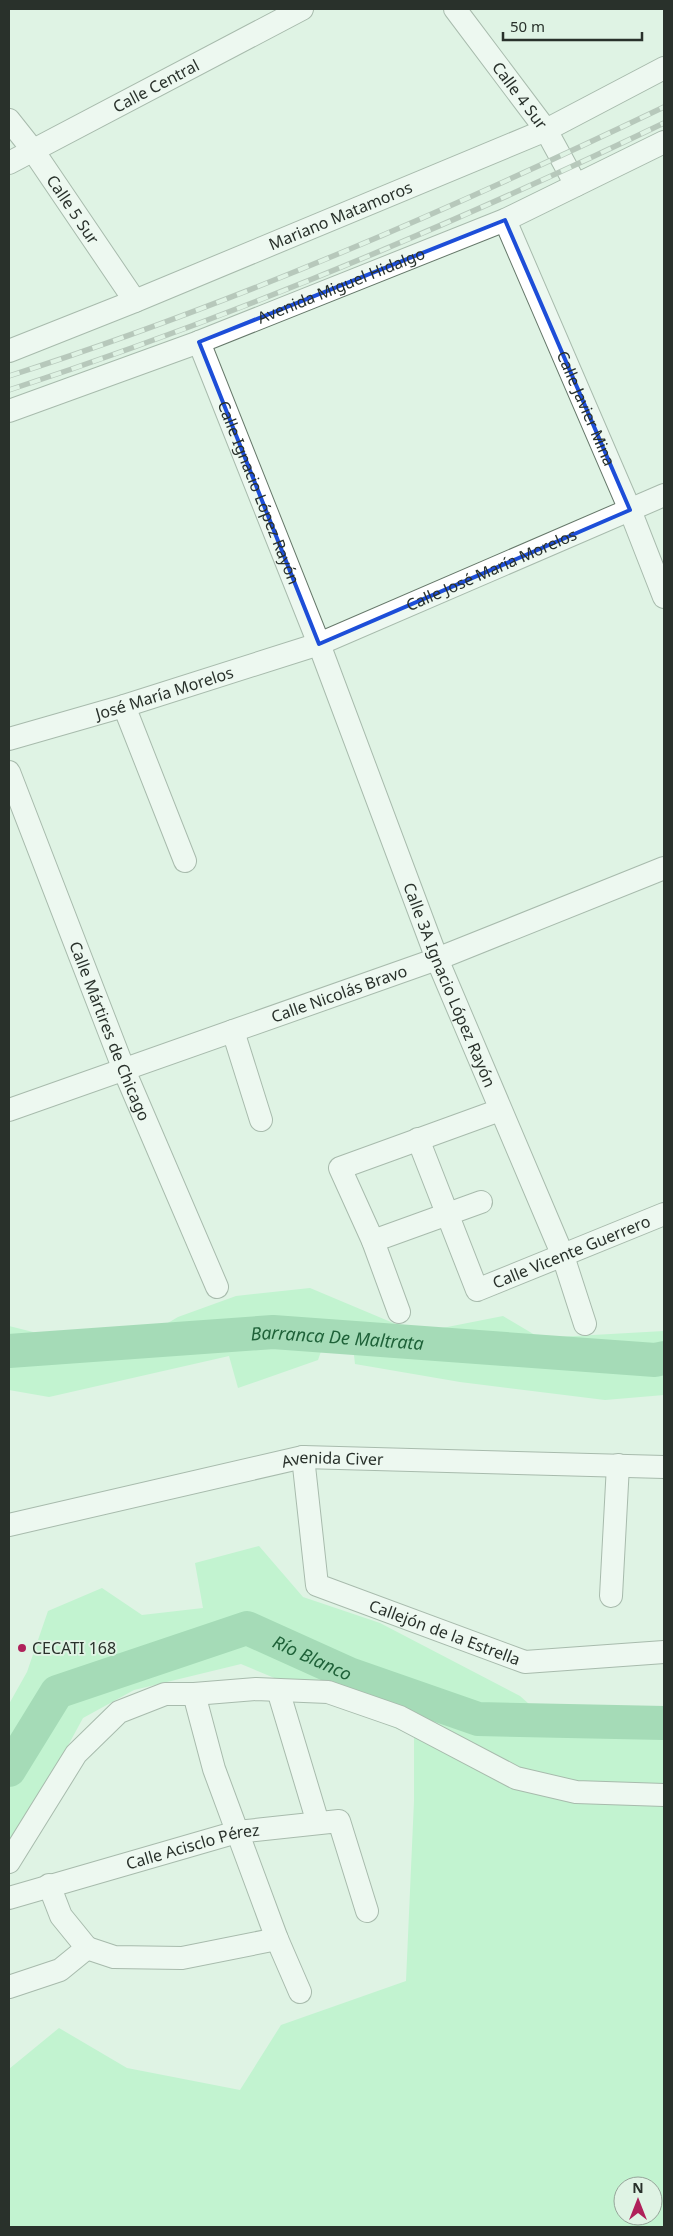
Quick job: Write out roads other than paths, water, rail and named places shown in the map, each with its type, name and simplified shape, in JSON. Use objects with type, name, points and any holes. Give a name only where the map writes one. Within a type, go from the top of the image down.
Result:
[{"type":"street","name":"Calle Central","points":[[9,163],[32,149],[302,9]]},
{"type":"street","name":"Calle 4 Sur","points":[[456,9],[546,130],[576,185]]},
{"type":"street","name":"Mariano Matamoros","points":[[9,351],[135,302],[546,130],[664,68]]},
{"type":"street","name":"Calle 5 Sur","points":[[9,120],[32,149],[135,302]]},
{"type":"street","name":"Avenida Miguel Hidalgo","points":[[9,411],[198,342],[505,220],[664,142]]},
{"type":"street","name":"Calle Javier Mina","points":[[505,220],[630,510],[664,598]]},
{"type":"street","name":"Calle Ignacio López Rayón","points":[[198,342],[319,644]]},
{"type":"street","name":"Calle José María Morelos","points":[[319,644],[664,495]]},
{"type":"street","name":"José María Morelos","points":[[9,740],[124,706],[319,644]]},
{"type":"street","name":"Calle 3A Ignacio López Rayón","points":[[319,644],[437,959],[563,1256],[585,1324]]},
{"type":"street","points":[[124,706],[185,862]]},
{"type":"street","name":"Calle Mártires de Chicago","points":[[9,772],[124,1070],[217,1287]]},
{"type":"street","name":"Calle Nicolás Bravo","points":[[9,1110],[437,959],[664,868]]},
{"type":"street","points":[[233,1031],[262,1120]]},
{"type":"street","points":[[399,1312],[372,1241],[340,1168],[500,1110]]},
{"type":"street","points":[[418,1139],[448,1214]]},
{"type":"street","points":[[372,1241],[481,1202]]},
{"type":"street","name":"Calle Vicente Guerrero","points":[[448,1214],[477,1290],[664,1214]]},
{"type":"street","name":"Avenida Civer","points":[[9,1525],[302,1457],[664,1467]]},
{"type":"street","name":"Callejón de la Estrella","points":[[302,1457],[317,1585],[525,1662],[664,1652]]},
{"type":"street","points":[[611,1596],[618,1465]]},
{"type":"street","points":[[9,1862],[76,1754],[119,1712],[165,1694],[194,1694],[256,1689],[328,1692],[400,1717],[516,1778],[576,1792],[664,1796]]},
{"type":"street","points":[[278,1690],[329,1822],[367,1911]]},
{"type":"street","points":[[194,1694],[214,1769],[277,1939],[300,1992]]},
{"type":"street","name":"Calle Acisclo Pérez","points":[[9,1898],[237,1832],[329,1822]]},
{"type":"street","points":[[49,1885],[61,1916],[87,1948],[114,1957],[182,1958],[277,1939]]},
{"type":"street","points":[[9,1987],[60,1970],[87,1948]]},
{"type":"waterway","name":"Barranca De Maltrata","points":[[9,1351],[273,1332],[655,1360],[664,1358]]},
{"type":"waterway","name":"Río Blanco","points":[[9,1770],[57,1692],[247,1628],[349,1674],[478,1719],[664,1723]]},
{"type":"railway","points":[[9,376],[176,318],[341,253],[503,182],[664,107]]},
{"type":"railway","points":[[9,390],[176,332],[341,267],[504,197],[664,123]]},
{"type":"place","name":"CECATI 168","points":[[22,1648]]}]
